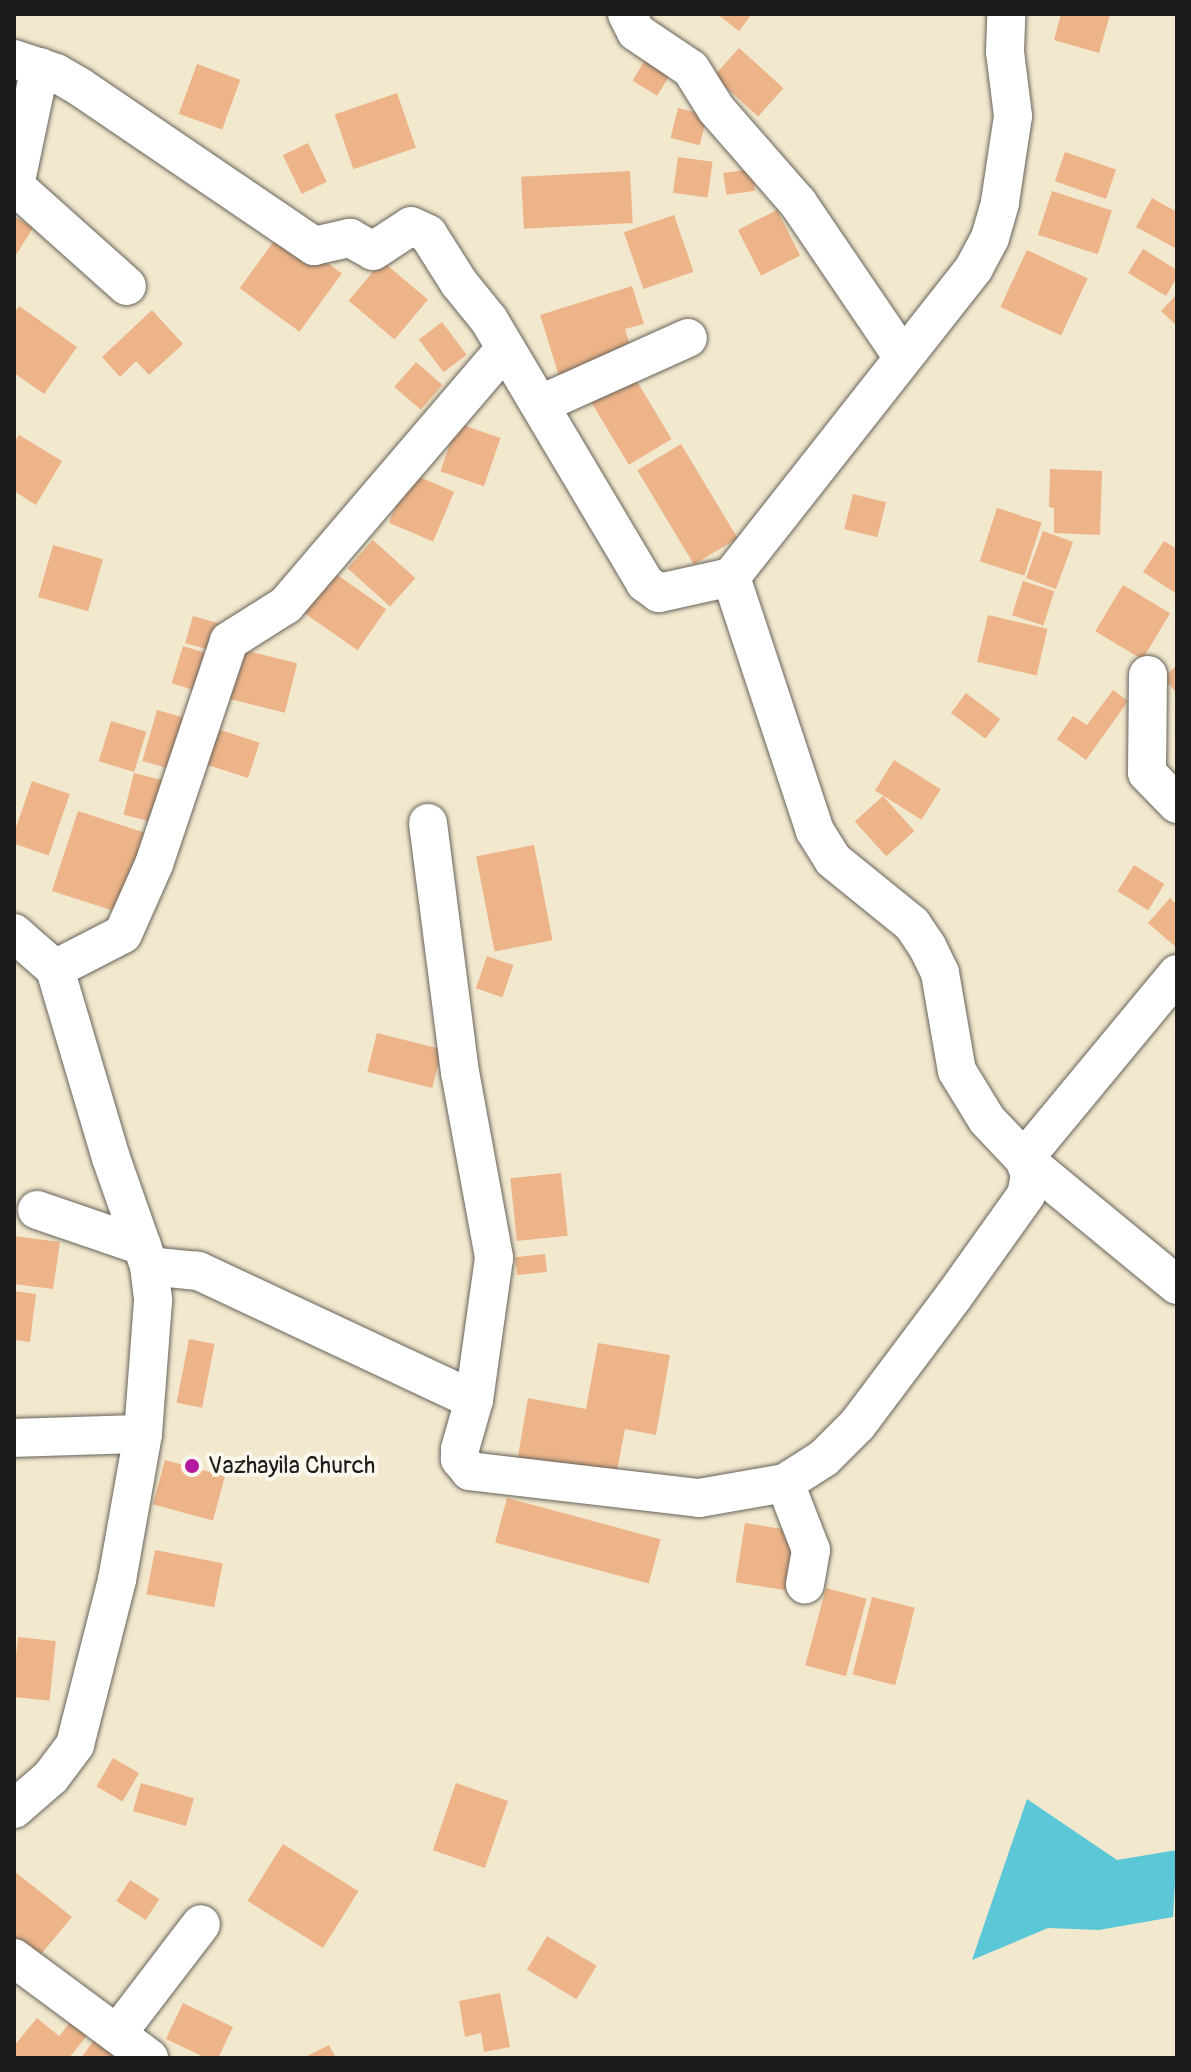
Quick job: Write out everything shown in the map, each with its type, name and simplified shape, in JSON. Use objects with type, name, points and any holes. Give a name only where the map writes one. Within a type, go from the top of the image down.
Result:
[{"type":"street","points":[[627,14],[636,32],[691,69],[716,109],[798,203],[902,356]]},
{"type":"street","points":[[127,286],[15,186],[27,63],[80,87],[314,246],[321,248],[350,238],[377,251],[404,229],[411,226],[423,230],[489,320],[645,583],[654,591],[669,593],[731,577],[974,268],[996,217],[1013,116],[1005,52],[1006,14]]},
{"type":"street","points":[[541,404],[688,338]]},
{"type":"street","points":[[55,969],[123,934],[154,864],[229,641],[286,605],[505,349]]},
{"type":"street","points":[[731,577],[815,831],[833,860],[912,924],[927,946],[940,973],[957,1071],[987,1120],[1024,1159],[1177,1285]]},
{"type":"street","points":[[1148,675],[1147,773],[1177,804]]},
{"type":"street","points":[[428,823],[460,1072],[494,1258],[474,1400],[460,1449],[460,1459],[470,1471],[699,1498],[785,1483],[824,1458],[857,1425],[954,1296],[1026,1195],[1031,1181],[1024,1159]]},
{"type":"street","points":[[14,933],[55,969],[111,1158],[146,1256],[153,1301],[143,1434],[117,1580],[75,1745],[51,1777],[14,1809]]},
{"type":"street","points":[[1024,1159],[1177,974]]},
{"type":"street","points":[[37,1210],[146,1256],[198,1271],[474,1400]]},
{"type":"street","points":[[14,1438],[143,1434]]},
{"type":"street","points":[[785,1483],[811,1550],[805,1584]]},
{"type":"street","points":[[117,2034],[201,1924]]},
{"type":"street","points":[[14,1958],[149,2058]]},
{"type":"water","points":[[1027,1799],[1117,1860],[1177,1850],[1173,1917],[1099,1930],[1048,1928],[972,1960]]},
{"type":"building","points":[[717,14],[752,14],[739,31]]},
{"type":"building","points":[[1061,14],[1110,15],[1099,53],[1054,40]]},
{"type":"building","points":[[739,48],[784,88],[758,116],[714,76]]},
{"type":"building","points":[[651,50],[676,65],[657,96],[632,81]]},
{"type":"building","points":[[197,64],[240,80],[222,130],[179,114]]},
{"type":"building","points":[[397,93],[416,148],[353,169],[335,114]]},
{"type":"building","points":[[678,108],[707,115],[700,145],[671,138]]},
{"type":"building","points":[[308,143],[327,182],[302,194],[283,155]]},
{"type":"building","points":[[1065,152],[1116,170],[1106,199],[1055,181]]},
{"type":"building","points":[[678,157],[713,162],[708,198],[673,193]]},
{"type":"building","points":[[752,169],[755,191],[726,195],[723,173]]},
{"type":"building","points":[[630,171],[633,223],[524,229],[521,177]]},
{"type":"building","points":[[1052,191],[1112,210],[1098,254],[1038,235]]},
{"type":"building","points":[[1152,198],[1177,212],[1177,249],[1136,227]]},
{"type":"building","points":[[777,210],[800,255],[761,275],[738,230]]},
{"type":"building","points":[[674,215],[694,272],[643,289],[624,232]]},
{"type":"building","points":[[14,216],[33,228],[14,258]]},
{"type":"building","points":[[282,230],[342,273],[300,332],[240,288]]},
{"type":"building","points":[[1143,249],[1177,270],[1177,277],[1166,296],[1128,273]]},
{"type":"building","points":[[1027,250],[1088,278],[1061,335],[1000,307]]},
{"type":"building","points":[[382,261],[428,300],[395,339],[349,301]]},
{"type":"building","points":[[632,286],[644,324],[625,329],[633,356],[560,379],[540,315]]},
{"type":"building","points":[[1177,294],[1177,326],[1161,311]]},
{"type":"building","points":[[19,306],[77,347],[44,394],[14,373],[14,313]]},
{"type":"building","points":[[152,310],[183,344],[149,375],[136,361],[120,377],[102,357]]},
{"type":"building","points":[[442,322],[467,355],[444,372],[419,339]]},
{"type":"building","points":[[416,362],[442,385],[421,410],[394,387]]},
{"type":"building","points":[[632,373],[672,439],[629,465],[589,399]]},
{"type":"building","points":[[457,423],[500,438],[484,486],[440,471]]},
{"type":"building","points":[[19,435],[62,461],[36,505],[14,491],[14,443]]},
{"type":"building","points":[[681,444],[738,538],[694,565],[637,470]]},
{"type":"building","points":[[1050,469],[1102,471],[1100,535],[1054,533],[1054,508],[1049,507]]},
{"type":"building","points":[[410,473],[454,492],[433,541],[389,523]]},
{"type":"building","points":[[853,494],[886,502],[877,537],[844,529]]},
{"type":"building","points":[[997,508],[1042,523],[1024,576],[980,561]]},
{"type":"building","points":[[1043,531],[1073,542],[1056,589],[1026,578]]},
{"type":"building","points":[[373,540],[415,578],[390,606],[348,568]]},
{"type":"building","points":[[1164,541],[1177,549],[1177,594],[1143,572]]},
{"type":"building","points":[[53,545],[103,559],[88,611],[38,597]]},
{"type":"building","points":[[333,572],[386,609],[358,650],[304,613]]},
{"type":"building","points":[[1023,581],[1054,591],[1043,625],[1012,615]]},
{"type":"building","points":[[1123,585],[1170,613],[1142,660],[1095,631]]},
{"type":"building","points":[[988,615],[1047,629],[1037,675],[977,662]]},
{"type":"building","points":[[193,616],[221,624],[213,651],[185,643]]},
{"type":"building","points":[[183,646],[212,655],[200,692],[172,683]]},
{"type":"building","points":[[236,648],[297,663],[285,713],[224,697]]},
{"type":"building","points":[[1177,665],[1177,693],[1163,678]]},
{"type":"building","points":[[1113,690],[1128,701],[1086,760],[1057,739],[1073,716],[1087,725]]},
{"type":"building","points":[[966,693],[1000,719],[985,739],[951,713]]},
{"type":"building","points":[[157,710],[189,719],[174,770],[142,761]]},
{"type":"building","points":[[111,721],[146,732],[134,772],[99,761]]},
{"type":"building","points":[[211,727],[260,743],[248,778],[200,762]]},
{"type":"building","points":[[894,760],[941,789],[922,820],[875,791]]},
{"type":"building","points":[[134,773],[169,782],[159,823],[124,815]]},
{"type":"building","points":[[32,781],[70,794],[49,855],[14,844],[14,833]]},
{"type":"building","points":[[883,796],[914,831],[886,856],[855,821]]},
{"type":"building","points":[[78,811],[146,833],[120,913],[52,891]]},
{"type":"building","points":[[534,845],[553,940],[495,951],[476,856]]},
{"type":"building","points":[[1134,865],[1165,884],[1148,910],[1118,891]]},
{"type":"building","points":[[1170,898],[1177,905],[1177,948],[1148,923]]},
{"type":"building","points":[[487,956],[513,965],[502,997],[476,988]]},
{"type":"building","points":[[377,1033],[442,1049],[432,1088],[367,1072]]},
{"type":"building","points":[[561,1173],[568,1236],[517,1241],[510,1178]]},
{"type":"building","points":[[14,1236],[60,1242],[53,1289],[14,1284]]},
{"type":"building","points":[[545,1254],[547,1272],[517,1275],[515,1257]]},
{"type":"building","points":[[14,1291],[36,1294],[30,1342],[14,1340]]},
{"type":"building","points":[[189,1339],[215,1344],[202,1408],[177,1403]]},
{"type":"building","points":[[598,1343],[670,1355],[656,1435],[625,1429],[614,1486],[516,1468],[528,1398],[586,1409]]},
{"type":"building","points":[[165,1460],[225,1476],[213,1520],[153,1504]]},
{"type":"building","points":[[507,1498],[661,1539],[649,1584],[495,1542]]},
{"type":"building","points":[[745,1523],[796,1531],[787,1590],[736,1582]]},
{"type":"building","points":[[155,1550],[223,1563],[214,1607],[146,1594]]},
{"type":"building","points":[[826,1588],[867,1599],[846,1676],[805,1665]]},
{"type":"building","points":[[872,1597],[915,1608],[895,1685],[853,1675]]},
{"type":"building","points":[[18,1637],[56,1641],[50,1701],[14,1697]]},
{"type":"building","points":[[113,1758],[139,1773],[122,1802],[96,1787]]},
{"type":"building","points":[[141,1783],[194,1798],[186,1826],[133,1811]]},
{"type":"building","points":[[456,1783],[508,1801],[485,1868],[433,1850]]},
{"type":"building","points":[[283,1844],[358,1891],[323,1948],[247,1901]]},
{"type":"building","points":[[14,1871],[72,1917],[37,1959],[14,1940]]},
{"type":"building","points":[[130,1880],[159,1899],[146,1920],[116,1901]]},
{"type":"building","points":[[547,1936],[597,1966],[577,1999],[527,1969]]},
{"type":"building","points":[[500,1993],[510,2047],[484,2052],[481,2033],[465,2037],[459,2001]]},
{"type":"building","points":[[183,2003],[233,2027],[218,2058],[206,2058],[166,2039]]},
{"type":"building","points":[[37,2018],[59,2036],[73,2019],[89,2033],[69,2058],[14,2058],[14,2046]]},
{"type":"building","points":[[94,2040],[119,2058],[81,2058]]},
{"type":"building","points":[[329,2045],[336,2058],[303,2058]]},
{"type":"place","name":"Vazhayila Church","points":[[192,1466]]}]
